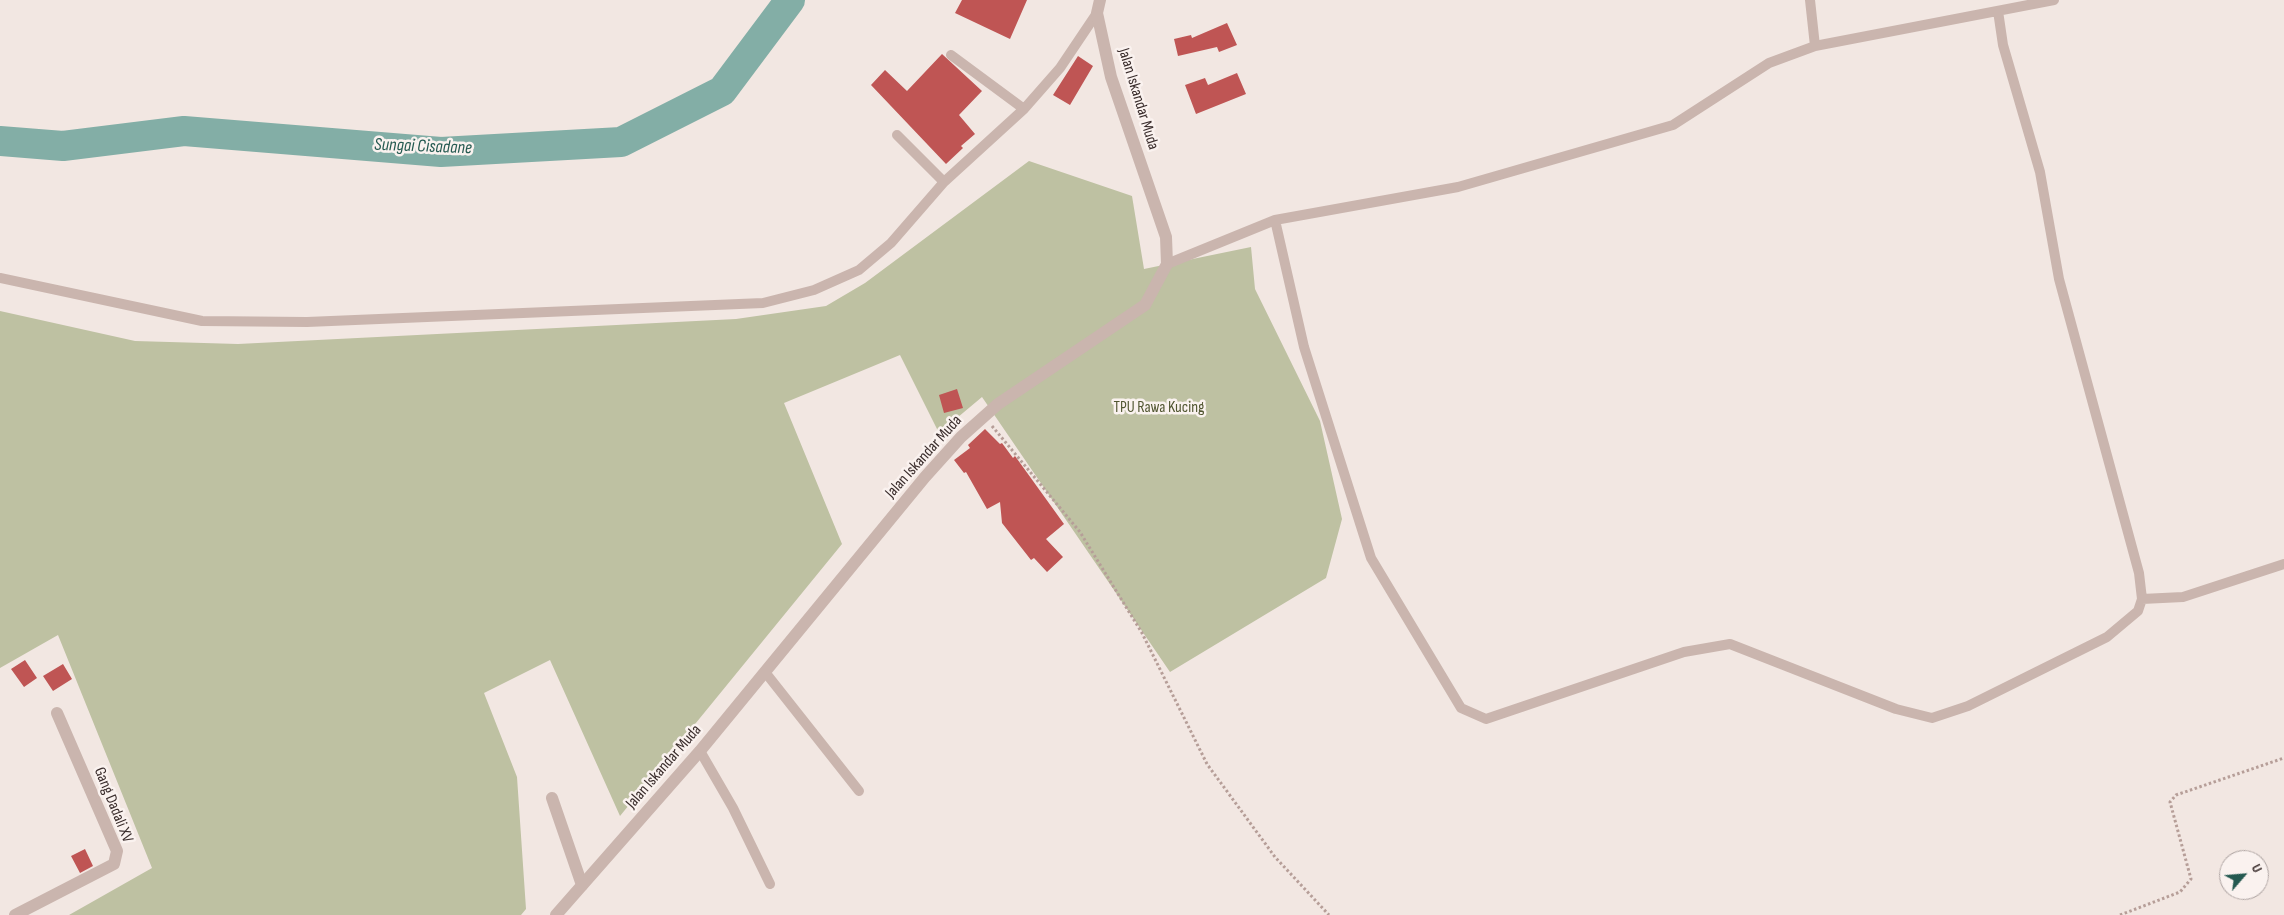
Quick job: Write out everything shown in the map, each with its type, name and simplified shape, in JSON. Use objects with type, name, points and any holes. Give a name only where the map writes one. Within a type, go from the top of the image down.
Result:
[{"type":"street","name":"Jalan Iskandar Muda","points":[[556,915],[700,751],[925,477],[961,437],[998,404],[1145,305],[1167,264],[1166,237],[1110,77],[1099,6]]},
{"type":"street","name":"Gang Dadali XV","points":[[15,915],[114,864],[117,851],[57,713]]},
{"type":"street","points":[[552,798],[582,885]]},
{"type":"lane","points":[[1810,0],[1815,46]]},
{"type":"lane","points":[[1167,264],[1275,220],[1458,187],[1673,125],[1768,63],[1815,46],[2054,0]]},
{"type":"lane","points":[[0,278],[202,321],[307,322],[763,303],[814,290],[859,270],[891,243],[944,182],[1024,109],[1060,68],[1099,6]]},
{"type":"lane","points":[[1275,220],[1304,347],[1371,558],[1461,708],[1486,719],[1684,652],[1730,644],[1896,709],[1932,718],[1968,706],[2107,637],[2138,611],[2142,599],[2139,573],[2058,279],[2040,172],[2003,45],[1998,11]]},
{"type":"lane","points":[[951,55],[1024,109]]},
{"type":"lane","points":[[897,134],[944,182]]},
{"type":"lane","points":[[2142,599],[2183,597],[2284,564]]},
{"type":"lane","points":[[765,672],[859,791]]},
{"type":"lane","points":[[700,751],[733,808],[770,884]]},
{"type":"path","points":[[984,416],[1080,532],[1142,633],[1207,764],[1275,857],[1329,915]]},
{"type":"path","points":[[2120,915],[2180,892],[2191,879],[2170,802],[2176,795],[2284,758]]},
{"type":"green space","name":"TPU Rawa Kucing","points":[[1029,161],[1132,196],[1144,269],[1251,247],[1255,289],[1320,421],[1342,519],[1326,578],[1170,672],[982,397],[939,433],[900,355],[784,403],[842,544],[620,816],[550,660],[484,693],[517,777],[526,909],[521,915],[69,915],[152,868],[58,635],[0,668],[0,311],[135,341],[238,344],[736,319],[826,306],[865,283]]},
{"type":"building","points":[[962,0],[1027,0],[1010,39],[955,13]]},
{"type":"building","points":[[1227,23],[1237,45],[1219,52],[1217,47],[1178,56],[1174,39],[1191,35],[1192,38]]},
{"type":"building","points":[[942,54],[982,91],[959,115],[975,134],[961,146],[963,148],[946,164],[871,85],[885,70],[907,91]]},
{"type":"building","points":[[1078,56],[1093,66],[1070,105],[1053,95]]},
{"type":"building","points":[[1237,73],[1246,94],[1196,114],[1185,85],[1205,78],[1208,85]]},
{"type":"building","points":[[957,389],[963,408],[944,413],[939,395]]},
{"type":"building","points":[[985,429],[1000,444],[1002,443],[1013,458],[1015,456],[1064,524],[1046,539],[1063,557],[1047,572],[1034,558],[1031,560],[1002,523],[1000,502],[987,509],[966,472],[964,473],[954,460],[970,448],[968,445]]},
{"type":"building","points":[[25,660],[37,678],[24,687],[11,669]]},
{"type":"building","points":[[63,664],[72,679],[53,691],[43,676]]},
{"type":"building","points":[[85,849],[93,866],[80,873],[71,856]]},
{"type":"waterway","name":"Sungai Cisadane","points":[[0,141],[63,146],[184,131],[441,152],[621,142],[722,91],[790,0]]}]
